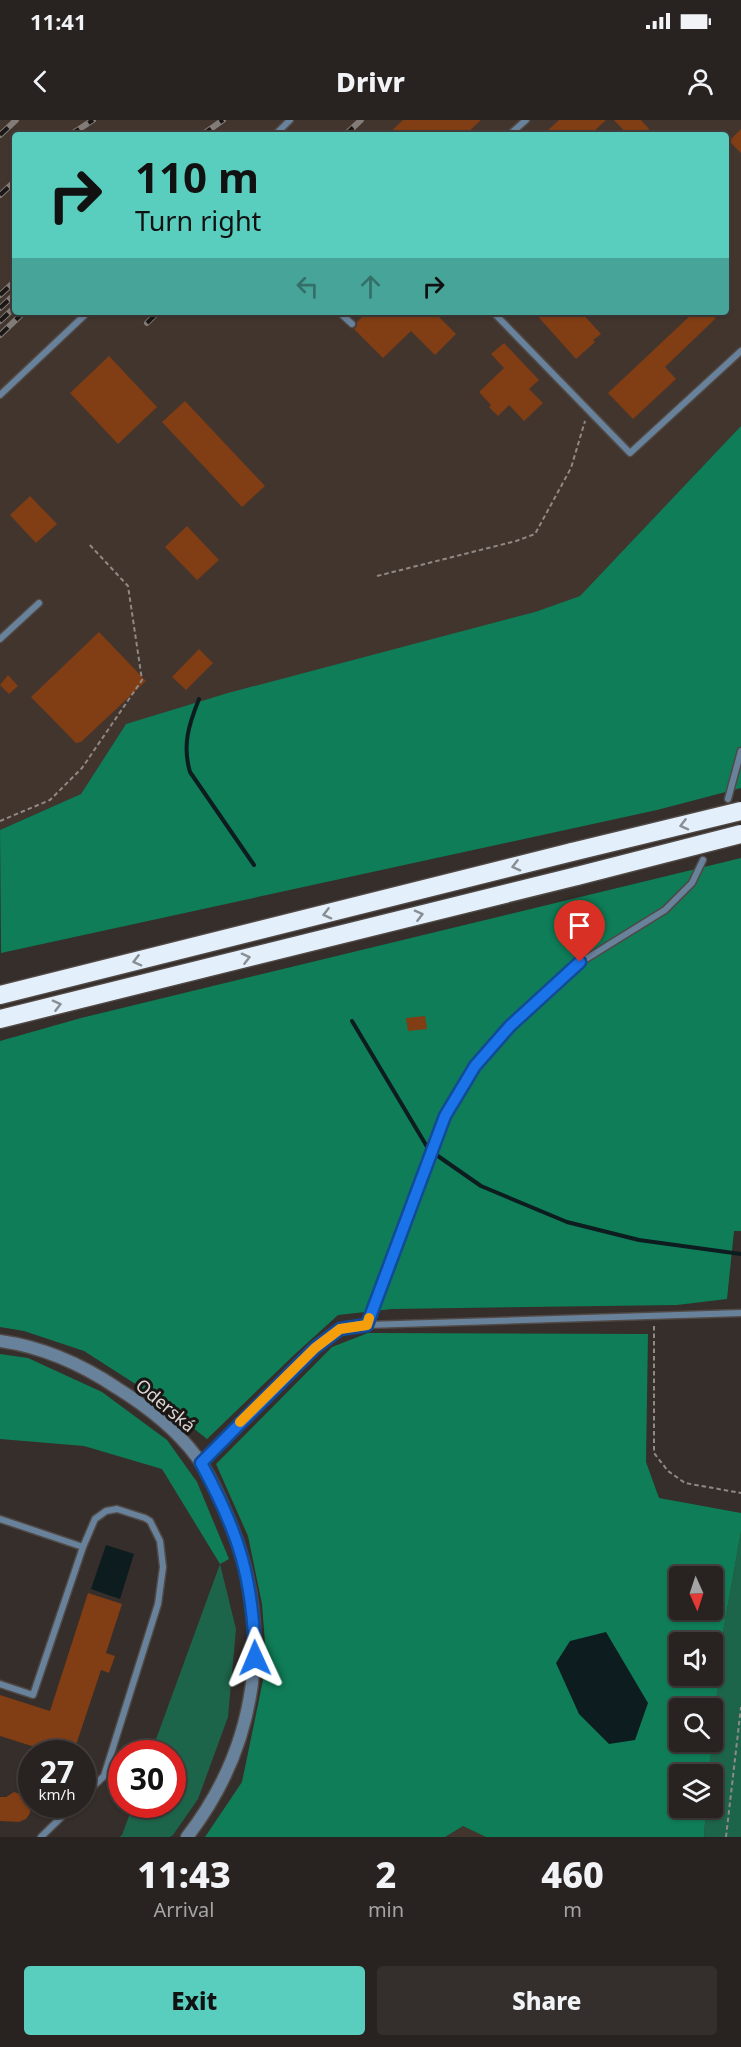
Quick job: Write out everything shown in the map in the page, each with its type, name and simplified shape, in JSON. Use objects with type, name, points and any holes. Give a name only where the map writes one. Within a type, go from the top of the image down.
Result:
[{"type":"highway","points":[[0,995],[572,852],[734,805]]},
{"type":"highway","points":[[0,1019],[741,834]]},
{"type":"street","name":"Oderská","points":[[0,1341],[58,1356],[105,1380],[148,1410],[183,1440],[201,1463],[223,1506],[244,1562],[254,1619],[255,1658],[251,1695],[237,1747],[216,1791],[187,1837]]},
{"type":"lane","points":[[278,132],[290,120]]},
{"type":"lane","points":[[512,132],[526,120]]},
{"type":"lane","points":[[0,395],[85,315]]},
{"type":"lane","points":[[342,315],[352,324]]},
{"type":"lane","points":[[496,315],[630,453],[741,351]]},
{"type":"lane","points":[[0,639],[39,603]]},
{"type":"lane","points":[[734,805],[741,751]]},
{"type":"lane","points":[[367,1325],[445,1116],[475,1066],[510,1026],[580,962],[665,910],[692,883],[703,860]]},
{"type":"lane","points":[[201,1463],[315,1348],[340,1329],[367,1325],[741,1313]]},
{"type":"lane","points":[[0,1684],[33,1695],[83,1547],[95,1520],[106,1511],[117,1509],[150,1521],[160,1541],[164,1567],[158,1604],[104,1776],[96,1784]]},
{"type":"lane","points":[[0,1520],[83,1547]]},
{"type":"lane","points":[[41,1837],[61,1818]]},
{"type":"path","points":[[377,576],[516,541],[534,534],[571,468],[588,410]]},
{"type":"path","points":[[0,820],[50,800],[82,768],[142,680],[128,586],[88,543]]},
{"type":"path","points":[[654,1317],[654,1453],[668,1471],[685,1483],[741,1493]]},
{"type":"path","points":[[726,1837],[741,1707]]},
{"type":"shaded area","points":[[0,120],[741,120],[741,426],[580,596],[535,612],[126,724],[81,794],[0,830]]},
{"type":"shaded area","points":[[106,1545],[134,1554],[120,1599],[91,1589]]},
{"type":"shaded area","points":[[606,1632],[648,1703],[635,1740],[609,1744],[579,1714],[556,1663],[570,1641]]},
{"type":"shaded area","points":[[463,1826],[486,1837],[445,1837]]},
{"type":"green space","points":[[741,426],[741,788],[657,810],[1,953],[0,830],[81,794],[126,724],[228,693],[535,612],[580,596]]},
{"type":"green space","points":[[741,858],[741,1231],[734,1231],[727,1299],[677,1305],[392,1309],[338,1315],[207,1439],[148,1392],[84,1351],[24,1331],[0,1327],[0,1041],[81,1018]]},
{"type":"green space","points":[[368,1333],[648,1334],[646,1462],[659,1498],[741,1513],[741,1532],[723,1632],[669,1632],[669,1686],[717,1686],[716,1698],[669,1698],[669,1752],[711,1752],[710,1764],[669,1764],[669,1818],[705,1818],[704,1837],[486,1837],[463,1826],[445,1837],[205,1837],[242,1782],[263,1680],[265,1643],[262,1604],[248,1536],[216,1464],[332,1347]]},
{"type":"green space","points":[[0,1354],[28,1358],[102,1392],[167,1440],[197,1482],[229,1559],[220,1564],[162,1469],[84,1446],[0,1439]]},
{"type":"green space","points":[[741,1532],[741,1837],[704,1837],[705,1818],[723,1818],[723,1764],[710,1764],[711,1752],[723,1752],[723,1698],[716,1698],[717,1686],[723,1686],[723,1632]]},
{"type":"green space","points":[[220,1564],[236,1629],[228,1717],[198,1799],[186,1816],[186,1740],[156,1740]]},
{"type":"green space","points":[[128,1818],[185,1818],[170,1837],[119,1837],[122,1835]]},
{"type":"building","points":[[403,120],[481,120],[468,132],[390,132]]},
{"type":"building","points":[[559,120],[606,120],[593,132],[546,132]]},
{"type":"building","points":[[614,120],[641,120],[649,129],[646,132],[625,132]]},
{"type":"building","points":[[741,129],[741,153],[729,141]]},
{"type":"building","points":[[364,315],[437,315],[456,334],[435,355],[411,331],[383,358],[354,329]]},
{"type":"building","points":[[537,315],[584,315],[601,334],[576,359]]},
{"type":"building","points":[[691,315],[713,315],[716,318],[665,367],[676,379],[633,419],[608,393]]},
{"type":"building","points":[[504,343],[539,380],[529,389],[543,403],[524,421],[509,405],[498,416],[479,392],[504,368],[491,354]]},
{"type":"building","points":[[109,356],[157,407],[118,444],[70,393]]},
{"type":"building","points":[[185,401],[265,486],[242,507],[162,422]]},
{"type":"building","points":[[30,496],[57,524],[36,543],[10,515]]},
{"type":"building","points":[[187,526],[219,560],[197,580],[165,547]]},
{"type":"building","points":[[99,632],[146,681],[81,742],[76,743],[31,697]]},
{"type":"building","points":[[199,649],[213,663],[186,690],[172,677]]},
{"type":"building","points":[[8,675],[18,686],[9,694],[0,685]]},
{"type":"building","points":[[425,1016],[427,1029],[408,1031],[406,1018]]},
{"type":"building","points":[[88,1593],[122,1604],[106,1653],[115,1656],[109,1673],[101,1670],[78,1740],[18,1742],[0,1736],[0,1695],[50,1711]]},
{"type":"building","points":[[14,1792],[18,1793],[18,1818],[26,1819],[19,1822],[0,1821],[0,1797],[6,1797]]},
{"type":"waterway","points":[[199,699],[188,735],[187,753],[190,772],[254,865]]},
{"type":"waterway","points":[[352,1021],[429,1150]]},
{"type":"waterway","points":[[435,1154],[481,1186],[567,1222],[639,1240],[741,1254]]},
{"type":"railway","points":[[0,135],[16,120]]},
{"type":"railway","points":[[75,132],[93,120]]},
{"type":"railway","points":[[206,132],[223,120]]},
{"type":"railway","points":[[348,132],[361,120]]},
{"type":"railway","points":[[0,195],[12,184]]},
{"type":"railway","points":[[0,295],[12,284]]},
{"type":"railway","points":[[0,308],[12,297]]},
{"type":"railway","points":[[0,321],[12,310]]},
{"type":"railway","points":[[0,335],[21,315]]},
{"type":"railway","points":[[147,323],[155,315]]},
{"type":"slow traffic","points":[[240,1422],[315,1348],[340,1329],[367,1325],[369,1318]]},
{"type":"route","points":[[255,1658],[254,1619],[248,1578],[240,1547],[223,1506],[201,1463],[315,1348],[340,1329],[367,1325],[399,1234],[445,1116],[475,1066],[510,1026],[580,962]]}]
